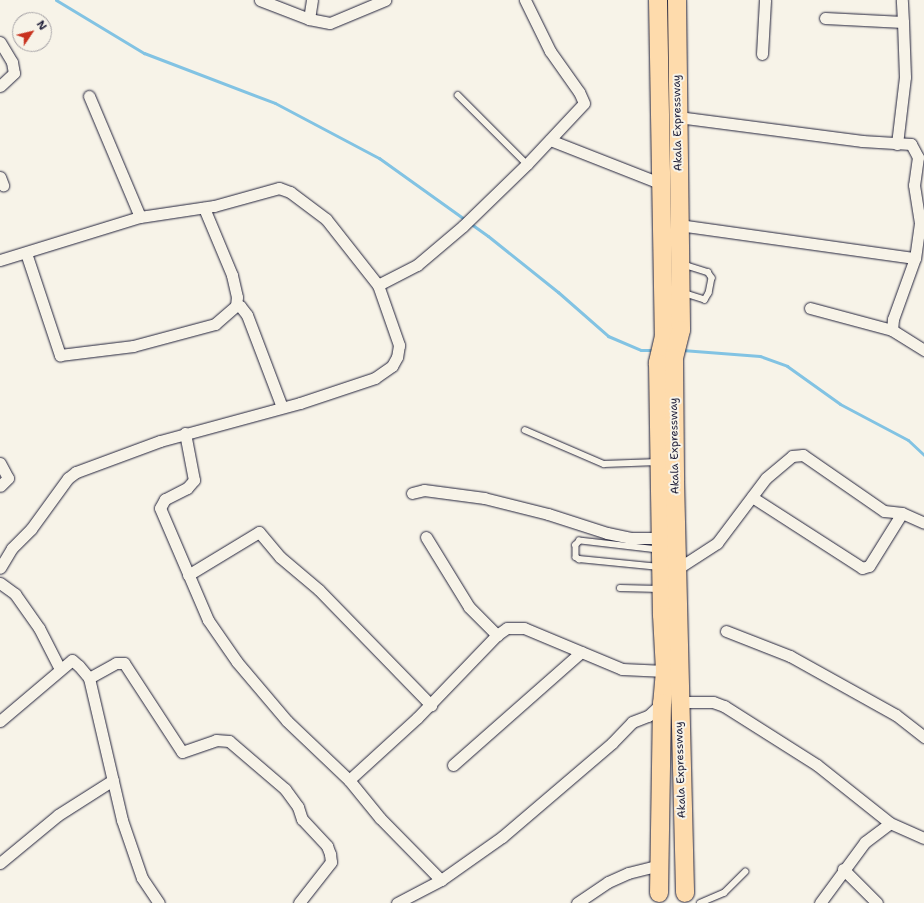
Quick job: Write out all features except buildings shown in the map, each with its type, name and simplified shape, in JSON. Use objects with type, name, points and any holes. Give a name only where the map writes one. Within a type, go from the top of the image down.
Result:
[{"type":"main road","name":"Akala Expressway","points":[[657,898],[671,703],[665,671],[662,589],[665,556],[666,360],[664,336],[664,252],[660,183],[658,0]]},
{"type":"main road","name":"Akala Expressway","points":[[677,0],[679,225],[684,261],[684,293],[681,330],[666,360],[659,462],[665,556],[671,703],[687,898]]},
{"type":"main road","points":[[657,898],[672,888],[687,898]]},
{"type":"street","points":[[260,0],[309,19],[336,22],[385,0]]},
{"type":"street","points":[[309,19],[312,0]]},
{"type":"street","points":[[378,286],[417,265],[479,212],[581,107],[584,98],[550,51],[524,0]]},
{"type":"street","points":[[762,54],[765,0]]},
{"type":"street","points":[[897,144],[905,77],[902,0]]},
{"type":"street","points":[[825,18],[903,22]]},
{"type":"street","points":[[0,42],[12,62],[14,73],[0,86]]},
{"type":"street","points":[[89,96],[140,217]]},
{"type":"street","points":[[678,117],[897,144],[911,144],[918,157],[914,185],[922,224],[915,258],[893,319],[892,330]]},
{"type":"street","points":[[550,140],[660,183]]},
{"type":"street","points":[[0,260],[140,217],[204,208],[279,188],[290,192],[326,219],[378,286],[399,345],[397,357],[392,366],[376,378],[282,407],[185,433],[76,472],[68,478],[31,529],[12,548],[0,568]]},
{"type":"street","points":[[26,253],[58,352],[64,357],[133,346],[209,326],[221,320],[236,306],[238,297],[232,275],[204,208]]},
{"type":"street","points":[[679,225],[915,258]]},
{"type":"street","points":[[236,306],[240,306],[247,316],[282,407]]},
{"type":"street","points":[[810,308],[892,330],[924,350]]},
{"type":"street","points":[[185,433],[194,480],[187,488],[164,499],[160,508],[188,575],[217,636],[287,721],[349,780],[380,818],[441,880]]},
{"type":"street","points":[[412,493],[424,490],[484,498],[548,514],[607,533],[630,538],[665,556],[717,543],[778,466],[792,456],[803,455],[884,511],[902,513],[924,524]]},
{"type":"street","points":[[0,463],[8,478],[0,486]]},
{"type":"street","points":[[752,497],[862,568],[869,566],[902,513]]},
{"type":"street","points":[[188,575],[259,532],[280,557],[319,590],[431,704]]},
{"type":"street","points":[[426,537],[469,607],[497,635]]},
{"type":"street","points":[[0,583],[15,594],[39,628],[60,668]]},
{"type":"street","points":[[349,780],[431,704],[497,635],[507,628],[524,628],[622,669],[665,671]]},
{"type":"street","points":[[726,631],[790,656],[896,715],[924,737]]},
{"type":"street","points":[[453,765],[581,652]]},
{"type":"street","points":[[0,722],[60,668],[74,661],[89,678],[113,780],[142,878],[159,903]]},
{"type":"street","points":[[89,678],[116,663],[124,663],[182,752],[216,740],[229,740],[285,788],[296,802],[302,820],[327,846],[331,862],[299,903]]},
{"type":"street","points":[[397,903],[441,880],[502,837],[612,743],[632,722],[648,716],[671,703],[713,702],[765,730],[817,765],[890,823],[924,838]]},
{"type":"street","points":[[0,863],[58,816],[113,780]]},
{"type":"street","points":[[820,903],[843,869],[865,842],[890,823]]},
{"type":"street","points":[[577,903],[608,882],[628,873],[660,864]]},
{"type":"street","points":[[843,869],[877,903]]},
{"type":"lane","points":[[458,95],[527,164]]},
{"type":"lane","points":[[684,261],[708,272],[712,278],[710,293],[705,300],[684,293]]},
{"type":"lane","points":[[525,430],[604,464],[659,462]]},
{"type":"lane","points":[[580,541],[665,556],[579,560],[576,557],[576,545],[580,541]]},
{"type":"lane","points":[[620,588],[662,589]]},
{"type":"lane","points":[[700,903],[724,893],[745,872]]},
{"type":"waterway","points":[[56,0],[144,53],[275,103],[379,158],[488,236],[558,292],[608,336],[641,350],[654,350]]},
{"type":"waterway","points":[[682,350],[760,356],[787,366],[840,404],[908,440],[924,455]]}]
